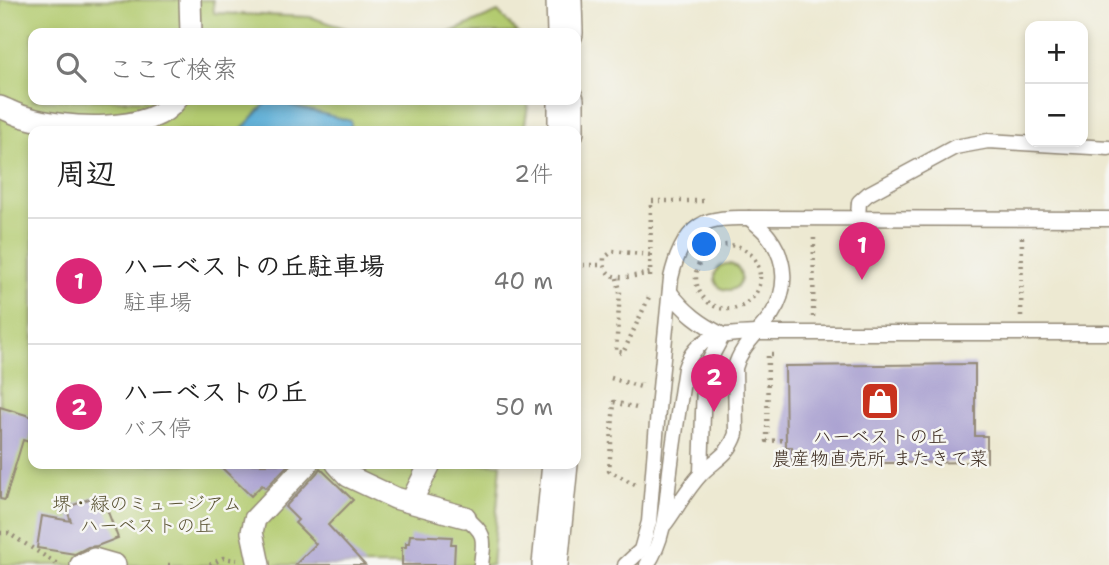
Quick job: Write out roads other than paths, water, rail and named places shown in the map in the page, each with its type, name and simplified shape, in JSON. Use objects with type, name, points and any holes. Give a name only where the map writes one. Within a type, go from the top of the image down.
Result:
[{"type":"street","points":[[564,0],[565,28]]},
{"type":"street","points":[[0,107],[24,117],[61,125],[124,126],[150,119],[172,105]]},
{"type":"street","points":[[566,105],[566,126]]},
{"type":"street","points":[[259,565],[252,532],[255,519],[302,469]]},
{"type":"street","points":[[342,469],[348,476],[395,498],[464,517]]},
{"type":"street","points":[[411,502],[428,469]]},
{"type":"street","points":[[550,565],[560,469]]},
{"type":"street","points":[[81,565],[94,559],[115,565]]},
{"type":"lane","points":[[858,218],[859,202],[868,194],[955,147],[988,141],[1109,148]]},
{"type":"lane","points":[[625,565],[641,550],[649,522],[657,414],[675,260],[693,232],[708,221],[726,218],[1109,219]]},
{"type":"lane","points":[[664,526],[701,474],[732,445],[736,435],[735,368],[742,349],[772,313],[782,293],[784,277],[780,254],[769,236],[749,218]]},
{"type":"lane","points":[[670,292],[693,317],[723,335]]},
{"type":"lane","points":[[647,565],[664,526],[685,368],[690,355],[700,344],[723,335],[755,333],[1109,333]]},
{"type":"lane","points":[[701,474],[704,383],[709,361],[723,335]]},
{"type":"lane","points":[[464,517],[477,526],[484,540],[481,565]]},
{"type":"water","points":[[264,105],[289,105],[351,121],[351,126],[245,126]]},
{"type":"place","name":"ハーベストの丘駐車場","points":[[862,280]]},
{"type":"place","name":"ハーベストの丘 農産物直売所 またきて菜","points":[[880,401]]},
{"type":"place","name":"ハーベストの丘","points":[[714,412]]},
{"type":"park label","name":"堺・緑のミュージアム ハーベストの丘","points":[[147,514]]}]
